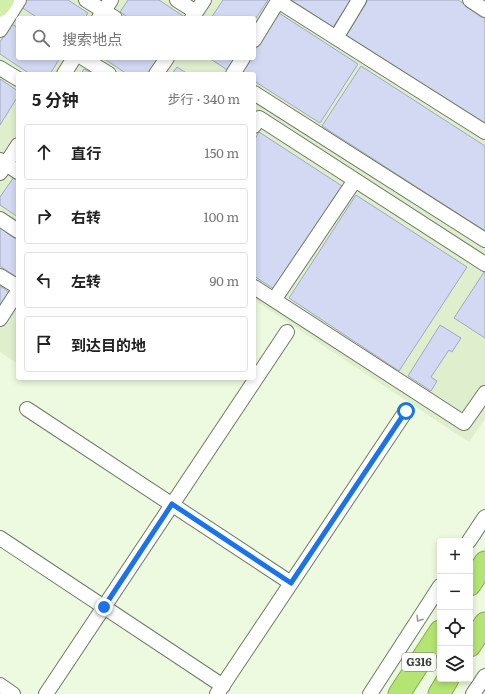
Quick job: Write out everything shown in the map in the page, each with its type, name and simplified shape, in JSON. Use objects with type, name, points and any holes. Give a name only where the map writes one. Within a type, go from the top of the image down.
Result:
[{"type":"highway","points":[[473,580],[485,562]]},
{"type":"highway","points":[[473,641],[485,623]]},
{"type":"highway","name":"G316","points":[[399,694],[437,636]]},
{"type":"highway","name":"G316","points":[[439,694],[446,682]]},
{"type":"street","points":[[0,30],[9,10],[19,0]]},
{"type":"street","points":[[86,0],[107,12]]},
{"type":"street","points":[[177,0],[194,15],[204,0]]},
{"type":"street","points":[[336,38],[359,0]]},
{"type":"street","points":[[470,0],[485,10]]},
{"type":"street","points":[[256,37],[278,1],[485,132]]},
{"type":"street","points":[[65,72],[73,60]]},
{"type":"street","points":[[86,60],[106,72]]},
{"type":"street","points":[[157,72],[166,60]]},
{"type":"street","points":[[234,72],[242,60]]},
{"type":"street","points":[[0,68],[16,78]]},
{"type":"street","points":[[256,94],[485,240]]},
{"type":"street","points":[[256,123],[259,118],[485,264]]},
{"type":"street","points":[[6,167],[16,149]]},
{"type":"street","points":[[274,300],[355,180]]},
{"type":"street","points":[[0,219],[16,230]]},
{"type":"street","points":[[0,276],[16,286]]},
{"type":"street","points":[[256,288],[464,424],[485,393]]},
{"type":"street","points":[[0,320],[16,294]]},
{"type":"street","points":[[256,378],[287,332]]},
{"type":"street","points":[[46,694],[255,380]]},
{"type":"street","points":[[27,409],[291,583]]},
{"type":"street","points":[[0,538],[104,607],[220,690],[406,411]]},
{"type":"street","points":[[471,538],[485,517]]},
{"type":"street","points":[[370,694],[437,591]]},
{"type":"street","points":[[473,694],[485,676]]},
{"type":"street","points":[[0,685],[14,694]]},
{"type":"shaded area","points":[[5,0],[485,0],[485,419],[469,442],[256,301],[256,72],[16,72],[16,363],[0,352],[0,8]]},
{"type":"building","points":[[26,0],[68,0],[88,13],[86,16],[35,16],[21,7]]},
{"type":"building","points":[[128,0],[159,0],[183,16],[126,16],[120,12]]},
{"type":"building","points":[[223,0],[268,0],[256,18],[256,16],[212,16]]},
{"type":"building","points":[[291,0],[351,0],[333,27]]},
{"type":"building","points":[[368,0],[458,0],[485,17],[485,124],[346,35]]},
{"type":"building","points":[[279,13],[358,64],[320,123],[256,82],[256,72],[240,72],[248,60],[256,60],[256,48]]},
{"type":"building","points":[[12,24],[16,27],[16,60],[59,60],[51,72],[27,72],[0,54],[0,42]]},
{"type":"building","points":[[106,60],[159,60],[151,72],[124,72]]},
{"type":"building","points":[[212,60],[237,60],[229,71]]},
{"type":"building","points":[[361,66],[485,146],[485,231],[322,126]]},
{"type":"building","points":[[177,67],[185,72],[173,72]]},
{"type":"building","points":[[84,69],[89,72],[82,72]]},
{"type":"building","points":[[0,79],[16,90],[16,99],[0,125]]},
{"type":"building","points":[[259,132],[342,186],[274,289],[256,277],[256,137]]},
{"type":"building","points":[[14,177],[16,178],[16,216],[0,205],[0,197]]},
{"type":"building","points":[[356,195],[467,267],[399,371],[289,298]]},
{"type":"building","points":[[0,228],[16,239],[16,277],[0,266]]},
{"type":"building","points":[[484,272],[485,273],[485,338],[454,318]]},
{"type":"building","points":[[0,286],[9,292],[0,305]]},
{"type":"building","points":[[440,325],[461,338],[452,352],[449,350],[431,377],[437,381],[431,391],[408,376]]},
{"type":"route","points":[[104,607],[172,504],[291,583],[406,411]]}]
